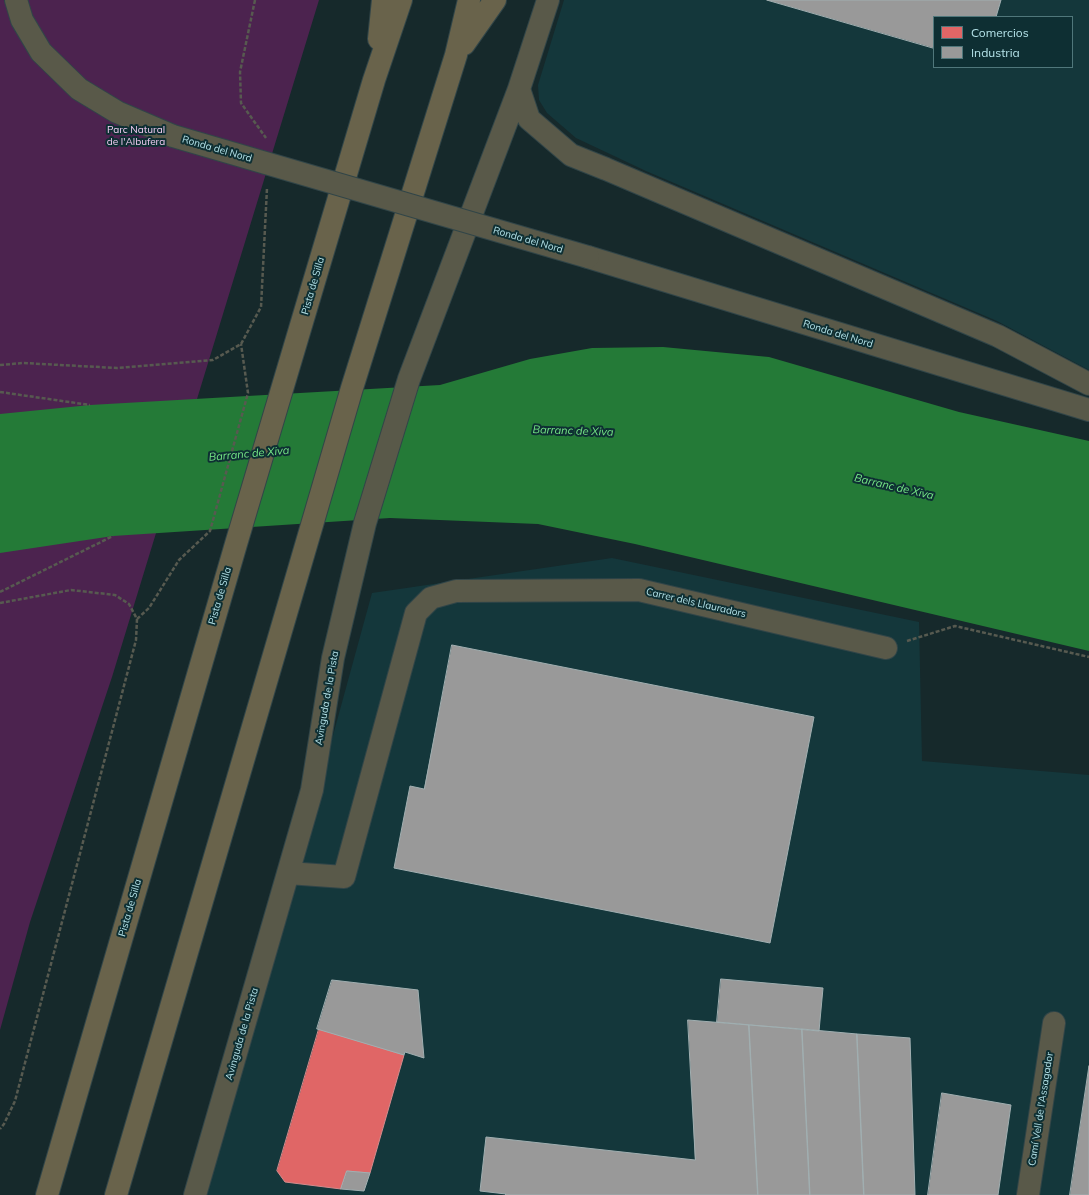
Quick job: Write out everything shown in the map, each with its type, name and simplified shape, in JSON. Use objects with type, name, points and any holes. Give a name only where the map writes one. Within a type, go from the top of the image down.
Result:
[{"type":"highway","points":[[374,80],[383,0]]},
{"type":"highway","name":"Pista de Silla","points":[[46,1195],[236,544],[374,80],[401,0]]},
{"type":"highway","points":[[116,1195],[308,535],[352,388],[456,55],[470,0]]},
{"type":"highway","points":[[456,55],[495,0]]},
{"type":"street","name":"Ronda del Nord","points":[[16,0],[22,20],[41,52],[79,89],[117,112],[173,136],[588,257],[1089,410]]},
{"type":"street","name":"Avinguda de la Pista","points":[[195,1195],[312,790],[333,658],[365,523],[409,379],[519,89],[548,0]]},
{"type":"street","points":[[519,89],[529,119],[571,155],[998,336],[1089,384]]},
{"type":"street","name":"Carrer dels Llauradors","points":[[288,873],[344,877],[416,613],[431,598],[456,591],[640,590],[886,648]]},
{"type":"street","name":"Camí Vell de l'Assagador","points":[[1028,1195],[1054,1023]]},
{"type":"path","points":[[255,0],[240,72],[241,103],[270,144]]},
{"type":"path","points":[[0,365],[23,363],[125,368],[213,360],[241,344],[261,307],[268,182]]},
{"type":"path","points":[[137,619],[149,608],[179,560],[210,531],[248,393],[241,344]]},
{"type":"path","points":[[0,392],[90,405]]},
{"type":"path","points":[[0,592],[112,536]]},
{"type":"path","points":[[0,603],[71,590],[115,595],[129,604],[137,619],[136,640],[15,1101],[0,1129]]},
{"type":"path","points":[[886,648],[955,626],[1089,657]]},
{"type":"shaded area","points":[[564,0],[1089,0],[1089,370],[997,321],[646,171],[576,138],[547,113],[539,100],[538,85]]},
{"type":"shaded area","points":[[612,558],[919,622],[922,761],[1089,775],[1089,1195],[207,1195],[372,593]]},
{"type":"green space","name":"Parc Natural de l'Albufera","points":[[0,0],[319,0],[112,677],[30,922],[0,1030]]},
{"type":"water","name":"Barranc de Xiva","points":[[663,347],[769,357],[959,412],[1089,441],[1089,651],[635,544],[538,524],[390,518],[113,536],[0,553],[0,414],[90,405],[440,385],[530,359],[592,348]]},
{"type":"building: Comercios","points":[[319,1029],[404,1055],[370,1173],[347,1171],[341,1189],[285,1182],[277,1171]]},
{"type":"building: Industria","points":[[767,0],[1001,0],[996,16],[933,16],[933,48]]},
{"type":"building: Industria","points":[[452,645],[814,717],[770,943],[394,868],[410,786],[424,789]]},
{"type":"building: Industria","points":[[721,979],[823,988],[819,1031],[717,1022]]},
{"type":"building: Industria","points":[[332,980],[418,990],[424,1058],[405,1052],[404,1055],[317,1029]]},
{"type":"building: Industria","points":[[688,1020],[749,1025],[758,1195],[505,1195],[506,1194],[480,1191],[486,1137],[695,1160]]},
{"type":"building: Industria","points":[[749,1025],[802,1029],[810,1195],[758,1195]]},
{"type":"building: Industria","points":[[802,1029],[857,1034],[864,1195],[810,1195]]},
{"type":"building: Industria","points":[[857,1034],[910,1038],[915,1195],[864,1195]]},
{"type":"building: Industria","points":[[1089,1066],[1089,1195],[1070,1195]]},
{"type":"building: Industria","points":[[942,1093],[1011,1105],[998,1195],[928,1195]]},
{"type":"building: Industria","points":[[347,1171],[370,1173],[364,1191],[341,1189]]}]
